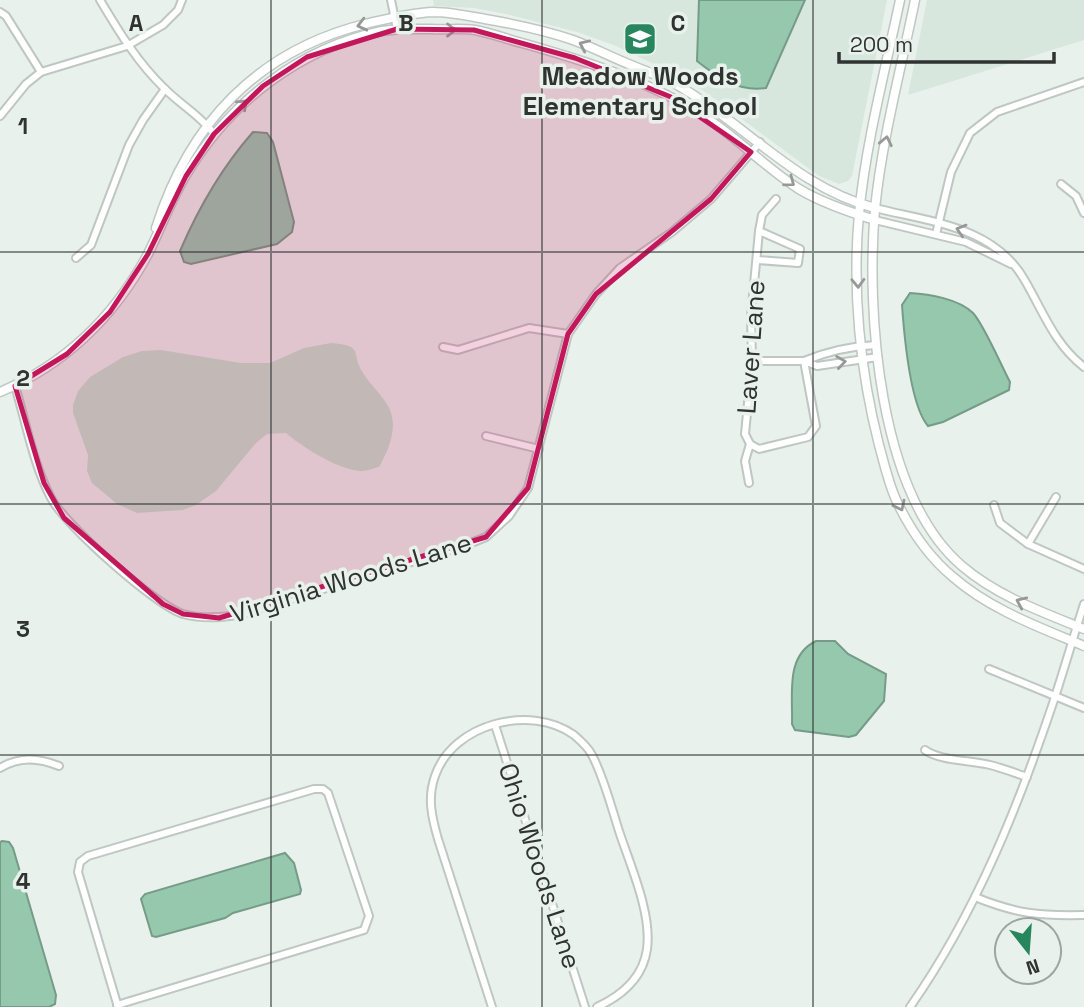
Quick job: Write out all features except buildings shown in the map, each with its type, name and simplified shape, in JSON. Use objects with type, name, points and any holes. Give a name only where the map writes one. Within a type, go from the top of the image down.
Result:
[{"type":"street","points":[[100,0],[127,46],[165,89],[215,134]]},
{"type":"street","points":[[0,116],[26,84],[41,72],[127,46],[163,25],[178,10],[182,0]]},
{"type":"street","points":[[391,0],[397,29]]},
{"type":"street","points":[[900,0],[867,156],[859,215],[861,346],[876,434],[887,473],[898,504],[922,545],[952,577],[987,602],[1084,646]]},
{"type":"street","points":[[915,0],[882,164],[875,220],[873,279],[876,345],[891,432],[914,501],[935,536],[961,565],[997,591],[1080,628]]},
{"type":"street","points":[[0,12],[6,16],[41,72]]},
{"type":"street","points":[[148,254],[182,162],[207,125],[239,89],[285,56],[332,32],[394,17],[434,12],[523,26],[572,40],[677,85],[718,110],[818,185],[861,204],[965,229],[986,239],[1003,251],[1016,267],[1057,340],[1084,367]]},
{"type":"street","points":[[383,31],[394,17]]},
{"type":"street","points":[[0,393],[67,354],[90,334],[124,295],[148,254],[186,176],[215,134],[241,105],[263,86],[307,57],[342,42],[397,29],[474,30],[575,58],[671,97],[708,119],[799,188],[859,215],[936,234],[984,250],[1016,267]]},
{"type":"street","points":[[936,234],[951,172],[970,134],[997,112],[1084,82]]},
{"type":"street","points":[[76,258],[91,245],[130,145],[143,120],[165,89]]},
{"type":"street","name":"Virginia Woods Lane","points":[[15,386],[44,483],[64,518],[149,595],[183,614],[219,618],[242,614],[464,546],[486,537],[509,516],[528,488],[568,334],[596,294],[620,268],[672,232],[711,199],[760,142]]},
{"type":"street","points":[[1061,184],[1076,196],[1084,213]]},
{"type":"street","name":"Laver Lane","points":[[776,199],[762,215],[759,231],[751,316],[752,361],[745,434],[750,444],[759,449],[808,437],[817,426],[804,361]]},
{"type":"street","points":[[757,260],[798,263],[800,249],[759,231]]},
{"type":"street","points":[[443,347],[458,350],[528,328],[568,334]]},
{"type":"street","points":[[804,361],[861,346],[876,345]]},
{"type":"street","points":[[752,361],[804,361],[817,366],[878,357]]},
{"type":"street","points":[[486,436],[539,449]]},
{"type":"street","points":[[750,444],[745,461],[750,483]]},
{"type":"street","points":[[1028,544],[1056,497]]},
{"type":"street","points":[[993,505],[1000,523],[1028,544],[1084,569]]},
{"type":"street","points":[[910,1007],[931,977],[1002,841],[1056,696],[1072,641],[1080,628],[1084,604]]},
{"type":"street","points":[[989,669],[1084,708]]},
{"type":"street","points":[[492,1007],[438,839],[430,802],[434,777],[442,761],[464,739],[495,725],[528,719],[556,724],[583,743],[593,758],[601,775],[647,920],[647,951],[642,968],[622,993],[597,1007]]},
{"type":"street","name":"Ohio Woods Lane","points":[[495,725],[585,1007]]},
{"type":"street","points":[[925,751],[935,757],[957,758],[991,765],[1027,777]]},
{"type":"street","points":[[0,768],[23,759],[41,758],[59,766]]},
{"type":"street","points":[[314,789],[323,789],[328,793],[369,916],[364,930],[118,1006],[78,872],[80,862],[88,856],[314,789]]},
{"type":"street","points":[[975,897],[1003,908],[1038,916],[1084,915]]},
{"type":"highlighted area","points":[[397,29],[474,30],[575,58],[671,97],[751,152],[711,199],[596,294],[568,334],[528,488],[486,537],[219,618],[183,614],[163,604],[64,518],[44,483],[15,386],[67,354],[110,312],[148,254],[186,176],[214,134],[263,86],[307,57]]},
{"type":"shaded area","points":[[433,0],[887,0],[852,176],[848,181],[839,184],[819,176],[705,92],[681,77],[616,46],[577,32],[506,14],[474,8],[434,6]]},
{"type":"shaded area","points":[[699,0],[805,0],[766,88],[737,86],[697,61]]},
{"type":"shaded area","points":[[927,0],[1084,0],[1084,40],[908,95]]},
{"type":"shaded area","points":[[253,132],[267,133],[273,142],[294,222],[292,232],[277,244],[191,264],[184,262],[180,251],[195,219],[221,174]]},
{"type":"shaded area","points":[[910,293],[952,301],[973,313],[1010,382],[1009,390],[943,422],[928,426],[912,386],[906,350],[902,305]]},
{"type":"shaded area","points":[[331,343],[353,348],[363,373],[391,412],[392,437],[379,467],[353,470],[311,451],[286,433],[267,434],[256,443],[216,491],[196,505],[183,510],[137,513],[117,504],[92,483],[87,471],[88,455],[73,413],[73,405],[78,391],[90,377],[123,357],[142,351],[161,350],[241,363],[270,363],[304,348]]},
{"type":"shaded area","points":[[816,641],[835,641],[848,654],[886,674],[884,701],[856,735],[849,737],[795,730],[792,724],[795,666],[799,656]]},
{"type":"shaded area","points":[[2,841],[9,842],[13,848],[56,995],[55,1004],[49,1007],[0,1007]]},
{"type":"shaded area","points":[[285,853],[294,863],[300,894],[233,913],[225,918],[152,936],[141,899],[145,894]]},
{"type":"place","name":"Meadow Woods Elementary School","points":[[640,39]]}]
